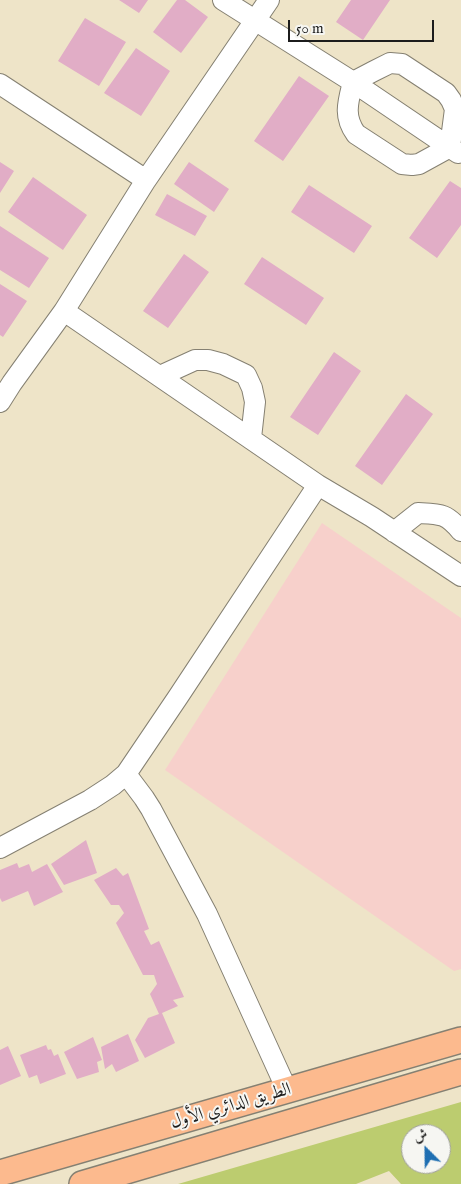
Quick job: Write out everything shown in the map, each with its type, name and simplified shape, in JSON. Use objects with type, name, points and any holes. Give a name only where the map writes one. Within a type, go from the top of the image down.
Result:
[{"type":"main road","name":"الطريق الدائري الأول","points":[[0,1173],[461,1040]]},
{"type":"main road","name":"الطريق الدائري الأول","points":[[82,1184],[461,1072]]},
{"type":"street","points":[[223,0],[456,151]]},
{"type":"street","points":[[0,402],[6,379],[64,310],[146,180],[269,0]]},
{"type":"street","points":[[352,82],[390,64],[402,64],[439,88],[452,100],[455,109],[456,151]]},
{"type":"street","points":[[352,82],[347,108],[351,127],[356,134],[402,164],[418,164],[456,151]]},
{"type":"street","points":[[0,84],[146,180]]},
{"type":"street","points":[[64,310],[318,485],[372,517],[461,576]]},
{"type":"street","points":[[160,376],[195,360],[208,360],[223,364],[246,375],[252,388],[255,402],[251,438]]},
{"type":"street","points":[[0,848],[90,800],[126,774],[318,485]]},
{"type":"street","points":[[394,532],[418,513],[439,514],[450,520],[461,531]]},
{"type":"street","points":[[126,774],[152,809],[207,914],[288,1090]]},
{"type":"shaded area","points":[[322,523],[461,618],[461,969],[454,971],[165,770]]},
{"type":"green space","points":[[461,1102],[461,1184],[401,1184],[389,1171],[356,1184],[178,1184]]},
{"type":"building","points":[[119,0],[148,0],[139,13]]},
{"type":"building","points":[[177,0],[185,0],[208,17],[181,53],[153,32]]},
{"type":"building","points":[[351,0],[390,0],[363,40],[336,22]]},
{"type":"building","points":[[85,18],[126,42],[99,86],[58,61]]},
{"type":"building","points":[[136,48],[170,71],[141,116],[104,93]]},
{"type":"building","points":[[299,76],[329,96],[283,161],[254,141]]},
{"type":"building","points":[[0,162],[14,171],[0,193]]},
{"type":"building","points":[[189,162],[229,189],[214,212],[174,184]]},
{"type":"building","points":[[33,177],[87,215],[63,250],[8,212]]},
{"type":"building","points":[[450,181],[461,188],[461,225],[437,258],[409,238]]},
{"type":"building","points":[[309,185],[372,226],[354,253],[291,212]]},
{"type":"building","points":[[167,194],[207,216],[195,236],[155,215]]},
{"type":"building","points":[[0,226],[49,258],[29,288],[0,270]]},
{"type":"building","points":[[184,254],[209,272],[168,328],[143,311]]},
{"type":"building","points":[[262,257],[324,298],[306,325],[244,284]]},
{"type":"building","points":[[0,284],[27,301],[3,337],[0,335]]},
{"type":"building","points":[[334,352],[361,371],[318,435],[290,417]]},
{"type":"building","points":[[406,394],[433,414],[382,485],[355,466]]},
{"type":"building","points":[[86,840],[97,873],[64,885],[51,864]]},
{"type":"building","points":[[17,863],[19,868],[29,864],[32,872],[47,864],[63,892],[34,906],[28,891],[2,902],[0,898],[0,870]]},
{"type":"building","points":[[116,868],[123,876],[128,873],[149,929],[144,931],[151,945],[159,941],[184,997],[173,1000],[178,1006],[162,1013],[175,1043],[145,1058],[135,1040],[148,1018],[159,1014],[150,994],[157,984],[154,975],[143,975],[116,923],[124,913],[119,905],[111,905],[94,880]]},
{"type":"building","points":[[128,1034],[139,1061],[116,1072],[112,1064],[105,1069],[101,1047]]},
{"type":"building","points":[[93,1037],[102,1060],[97,1062],[99,1072],[77,1079],[64,1052]]},
{"type":"building","points":[[46,1045],[48,1050],[51,1049],[54,1056],[58,1054],[66,1074],[40,1084],[37,1075],[29,1078],[20,1055]]},
{"type":"building","points":[[8,1046],[21,1076],[0,1085],[0,1050]]}]
